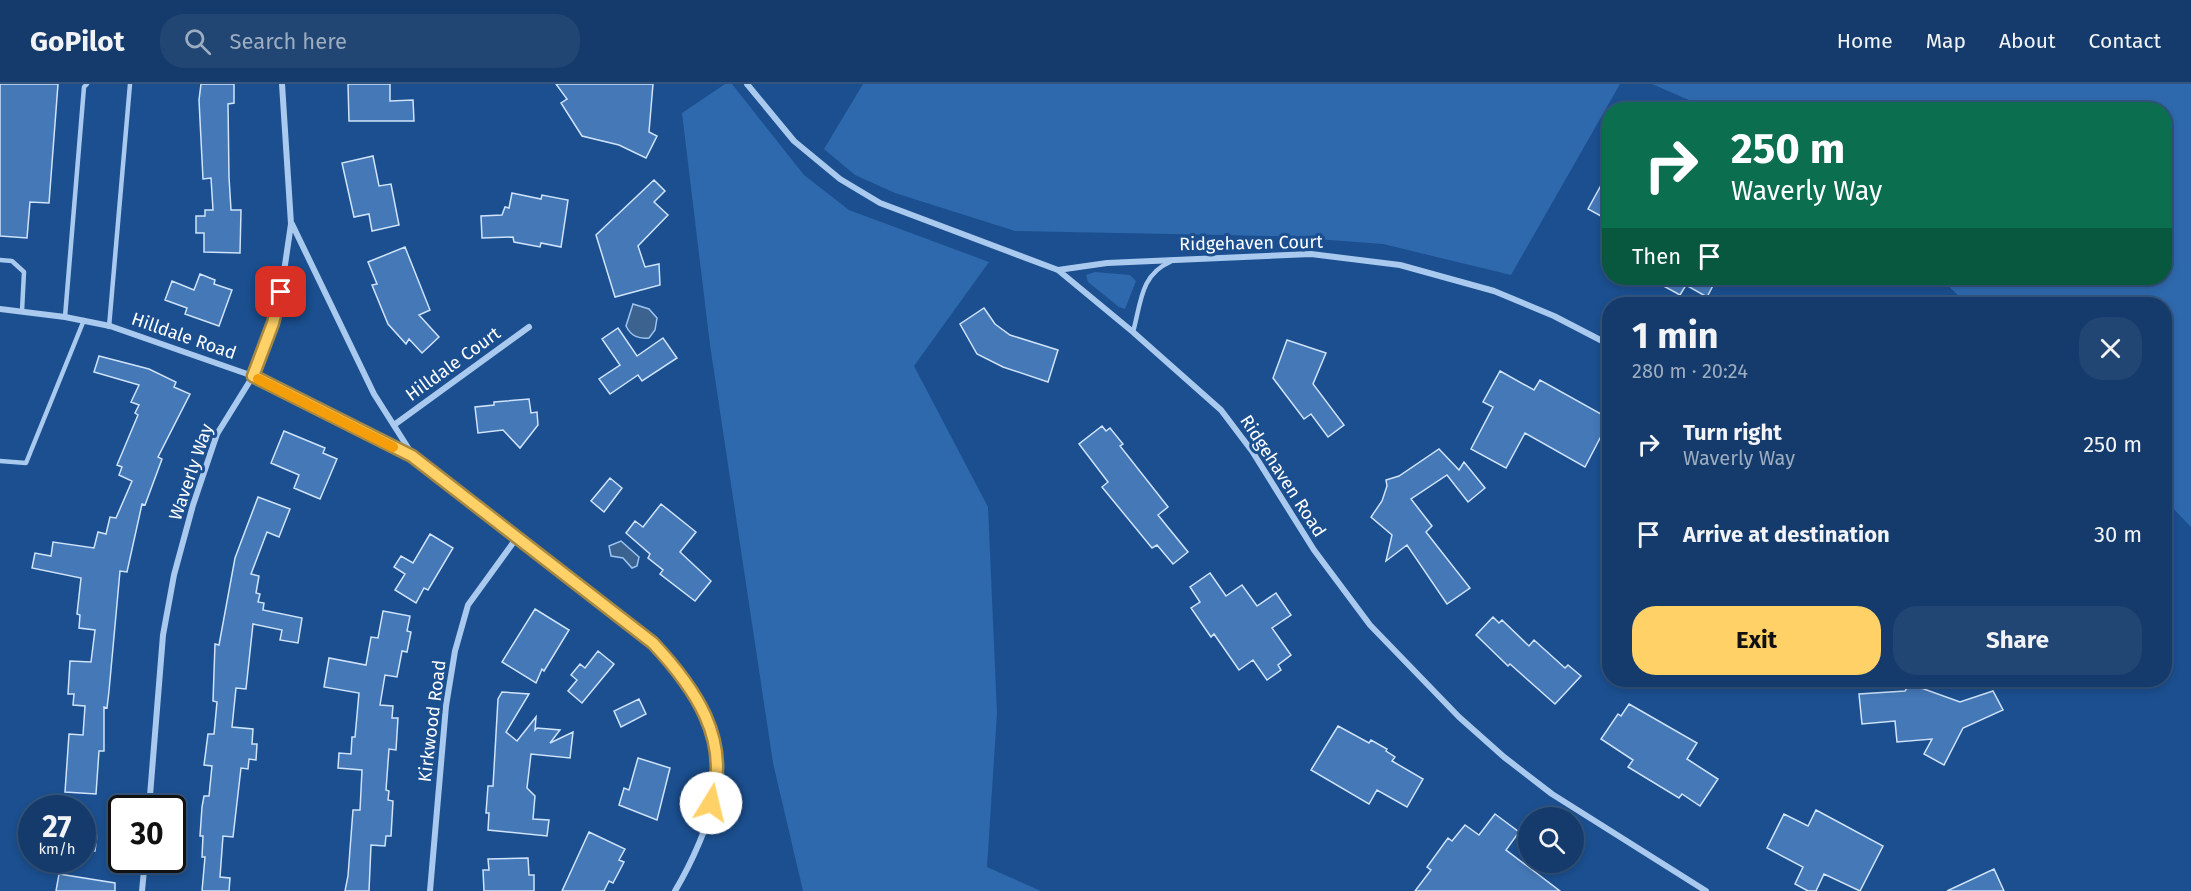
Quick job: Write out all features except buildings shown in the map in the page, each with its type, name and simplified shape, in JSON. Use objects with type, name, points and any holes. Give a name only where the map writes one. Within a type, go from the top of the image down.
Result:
[{"type":"street","name":"Waverly Way","points":[[150,795],[163,635],[174,575],[193,505],[217,434],[253,376],[276,312],[291,224],[282,84]]},
{"type":"street","name":"Ridgehaven Road","points":[[747,84],[794,141],[840,179],[880,203],[1058,270],[1133,332],[1221,410],[1252,451],[1314,550],[1370,625],[1460,717],[1504,757],[1552,794],[1706,891]]},
{"type":"street","name":"Hilldale Road","points":[[291,224],[374,394],[412,456]]},
{"type":"street","name":"Ridgehaven Court","points":[[1058,270],[1107,263],[1311,254],[1400,266],[1494,291],[1554,316],[1602,341]]},
{"type":"street","name":"Hilldale Road","points":[[0,309],[22,310],[84,320],[253,376],[412,456],[653,643],[684,676],[701,703],[711,734],[716,789],[692,863],[675,891]]},
{"type":"street","name":"Hilldale Court","points":[[394,426],[529,327]]},
{"type":"street","name":"Kirkwood Road","points":[[430,891],[446,706],[455,651],[468,605],[518,536]]},
{"type":"street","points":[[142,891],[144,873]]},
{"type":"lane","points":[[65,317],[84,87],[87,84]]},
{"type":"lane","points":[[109,327],[130,84]]},
{"type":"lane","points":[[0,260],[12,261],[24,272],[22,310]]},
{"type":"lane","points":[[1133,332],[1146,281],[1159,267],[1175,260]]},
{"type":"lane","points":[[0,461],[26,463],[84,320]]},
{"type":"shaded area","points":[[725,84],[732,84],[804,175],[849,210],[989,262],[914,366],[988,507],[997,713],[987,867],[1041,891],[803,891],[773,763],[710,345],[682,113]]},
{"type":"shaded area","points":[[863,84],[1620,84],[1610,102],[1602,102],[1602,116],[1511,275],[1383,244],[1276,236],[1015,231],[895,193],[855,175],[824,149]]},
{"type":"shaded area","points":[[1652,84],[2191,84],[2191,527],[2172,507],[2172,297],[1960,297],[1947,285],[2172,285],[2172,102],[1694,102]]},
{"type":"shaded area","points":[[1095,272],[1130,275],[1136,281],[1125,309],[1119,307],[1088,282],[1086,275]]},
{"type":"shaded area","points":[[633,304],[649,309],[657,318],[655,330],[649,338],[635,336],[626,326]]},
{"type":"shaded area","points":[[621,541],[639,557],[637,566],[632,568],[623,558],[611,556],[609,546]]},
{"type":"slow traffic","points":[[258,379],[393,447]]},
{"type":"route","points":[[281,292],[273,323],[253,376],[412,456],[653,643],[684,676],[701,703],[711,734],[716,761],[716,789],[711,803]]}]
